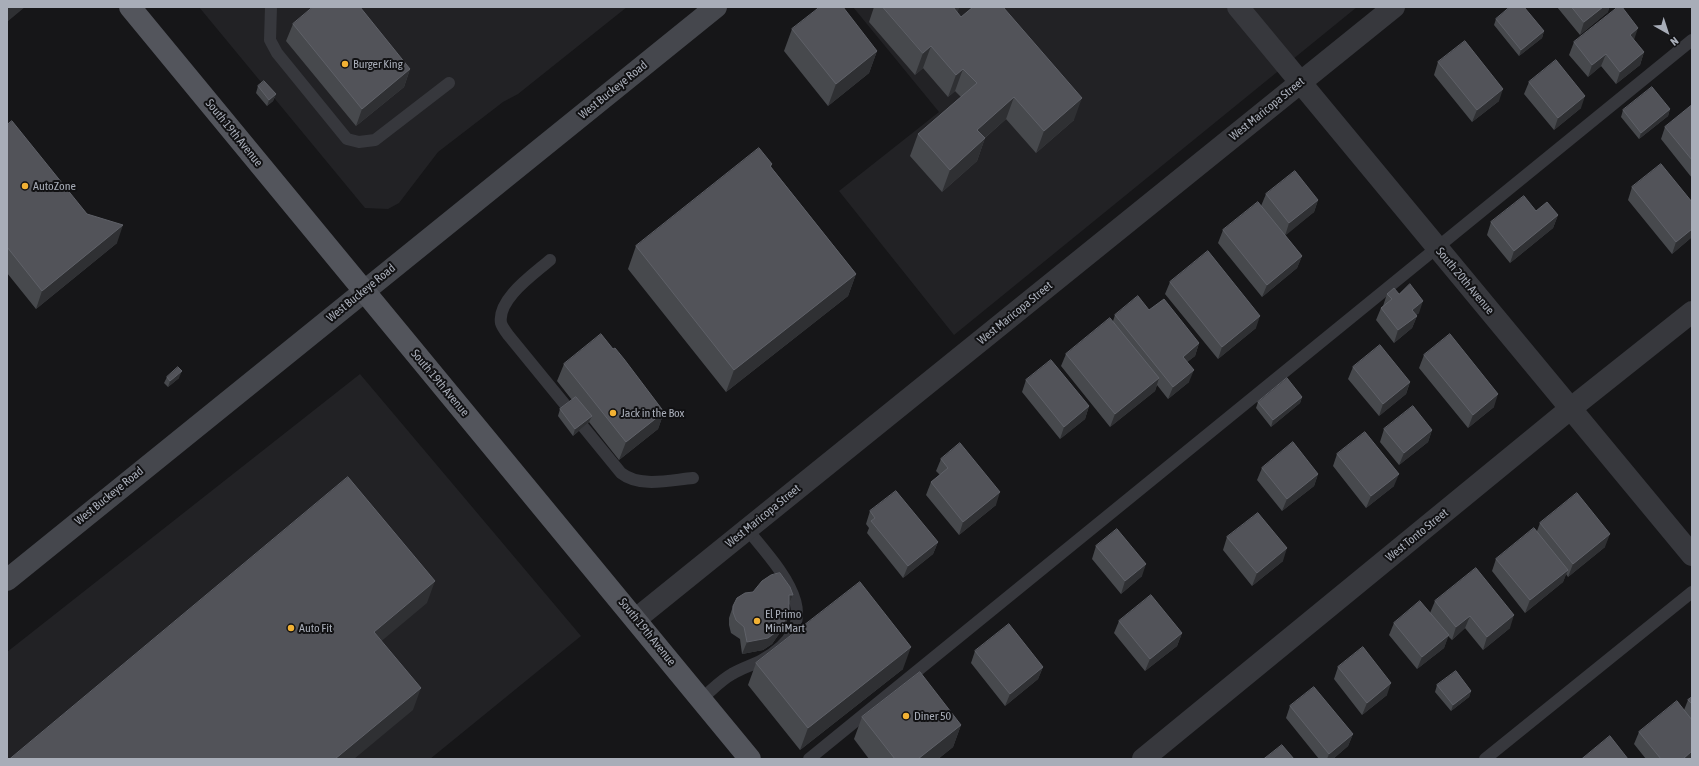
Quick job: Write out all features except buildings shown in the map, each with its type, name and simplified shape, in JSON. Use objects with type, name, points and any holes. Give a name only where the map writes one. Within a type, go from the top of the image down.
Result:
[{"type":"main road","name":"South 19th Avenue","points":[[130,7],[750,759]]},
{"type":"main road","name":"West Buckeye Road","points":[[7,580],[716,7]]},
{"type":"street","name":"South 20th Avenue","points":[[1238,7],[1692,555]]},
{"type":"street","name":"West Maricopa Street","points":[[636,619],[1394,7]]},
{"type":"street","name":"West Tonto Street","points":[[1143,759],[1570,409],[1692,312]]},
{"type":"lane","points":[[271,7],[270,40],[277,53],[347,139],[359,142],[375,140],[449,83]]},
{"type":"lane","points":[[809,759],[1692,40]]},
{"type":"lane","points":[[550,260],[517,288],[501,311],[501,324],[620,474],[630,480],[646,482],[693,478]]},
{"type":"lane","points":[[701,699],[731,674],[763,659],[780,647],[792,633],[798,619],[798,605],[792,591],[780,571],[747,529]]},
{"type":"lane","points":[[1485,759],[1692,592]]},
{"type":"shaded area","points":[[199,7],[627,7],[518,94],[503,102],[438,152],[399,203],[388,209],[365,208]]},
{"type":"shaded area","points":[[853,7],[1357,7],[954,335],[839,191],[939,112]]},
{"type":"shaded area","points":[[360,374],[581,636],[430,759],[7,759],[7,652]]},
{"type":"place","name":"Burger King","points":[[345,64]]},
{"type":"place","name":"AutoZone","points":[[25,186]]},
{"type":"place","name":"Jack in the Box","points":[[613,413]]},
{"type":"place","name":"El Primo MiniMart","points":[[757,621]]},
{"type":"place","name":"Auto Fit","points":[[291,628]]},
{"type":"place","name":"Diner 50","points":[[906,716]]}]
